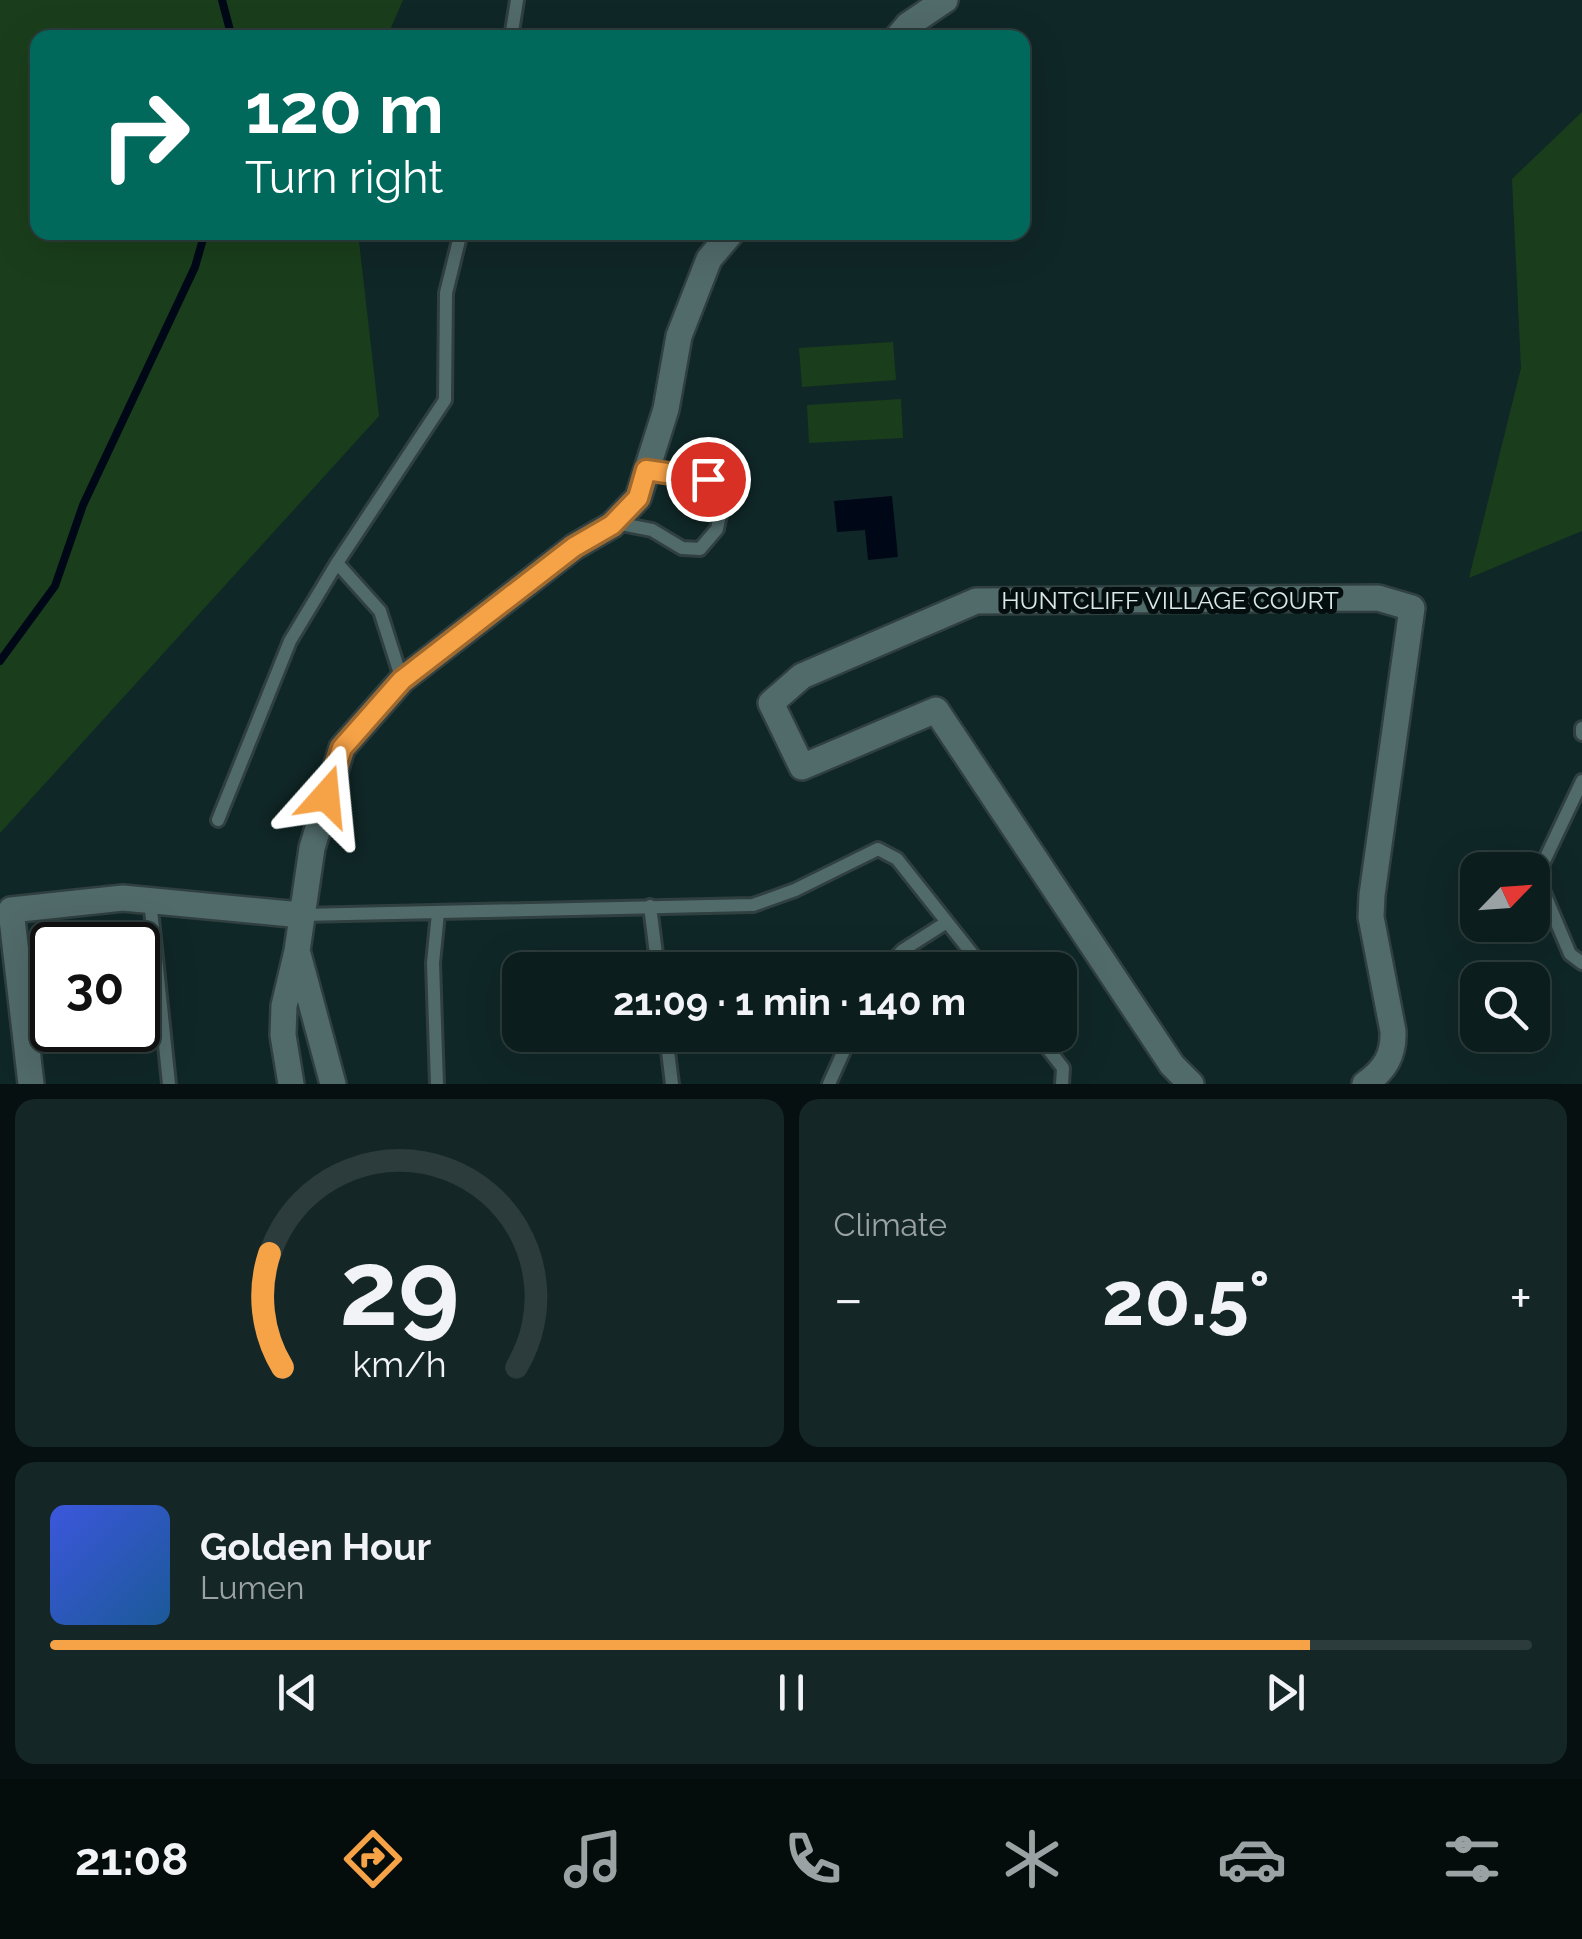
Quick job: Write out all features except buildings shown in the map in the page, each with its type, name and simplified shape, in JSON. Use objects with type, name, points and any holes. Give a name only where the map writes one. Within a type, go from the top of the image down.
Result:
[{"type":"street","points":[[904,30],[946,0]]},
{"type":"street","points":[[291,1084],[284,1006],[297,951],[312,848],[342,748],[402,680],[574,547],[614,522],[638,498],[666,409],[679,336],[709,259],[725,240]]},
{"type":"street","name":"HUNTCLIFF VILLAGE COURT","points":[[1190,1084],[1172,1065],[936,710],[802,768],[771,703],[802,676],[976,601],[1378,598],[1412,608],[1372,906],[1394,1048],[1386,1064],[1365,1084]]},
{"type":"street","points":[[31,1084],[11,910],[82,900],[150,900],[301,915]]},
{"type":"street","points":[[297,951],[333,1084]]},
{"type":"lane","points":[[512,30],[517,0]]},
{"type":"lane","points":[[218,820],[290,641],[445,400],[446,293],[459,240]]},
{"type":"lane","points":[[614,522],[652,530],[682,548],[700,549],[718,528],[722,501],[708,479],[646,470]]},
{"type":"lane","points":[[337,563],[380,612],[402,680]]},
{"type":"lane","points":[[1582,781],[1536,876],[1570,954],[1582,963]]},
{"type":"lane","points":[[301,915],[752,904],[795,890],[878,849],[897,859],[971,952]]},
{"type":"lane","points":[[150,900],[169,1084]]},
{"type":"lane","points":[[650,906],[656,952]]},
{"type":"lane","points":[[436,1084],[433,963],[438,913]]},
{"type":"lane","points":[[901,952],[947,922]]},
{"type":"lane","points":[[668,1052],[672,1084]]},
{"type":"lane","points":[[829,1084],[843,1052]]},
{"type":"lane","points":[[1050,1052],[1063,1068],[1062,1084]]},
{"type":"green space","points":[[0,0],[403,0],[390,30],[30,30],[30,240],[359,240],[379,416],[0,833]]},
{"type":"green space","points":[[1582,112],[1582,531],[1469,578],[1521,368],[1512,179]]},
{"type":"green space","points":[[893,342],[896,380],[802,387],[799,348]]},
{"type":"green space","points":[[901,399],[903,438],[809,443],[807,405]]},
{"type":"water","points":[[892,496],[898,557],[868,560],[865,530],[837,532],[834,501]]},
{"type":"waterway","points":[[222,0],[230,30]]},
{"type":"waterway","points":[[0,661],[55,586],[83,505],[195,267],[203,240]]},
{"type":"route","points":[[326,796],[342,748],[402,680],[574,547],[612,525],[638,498],[646,470],[708,479]]}]
